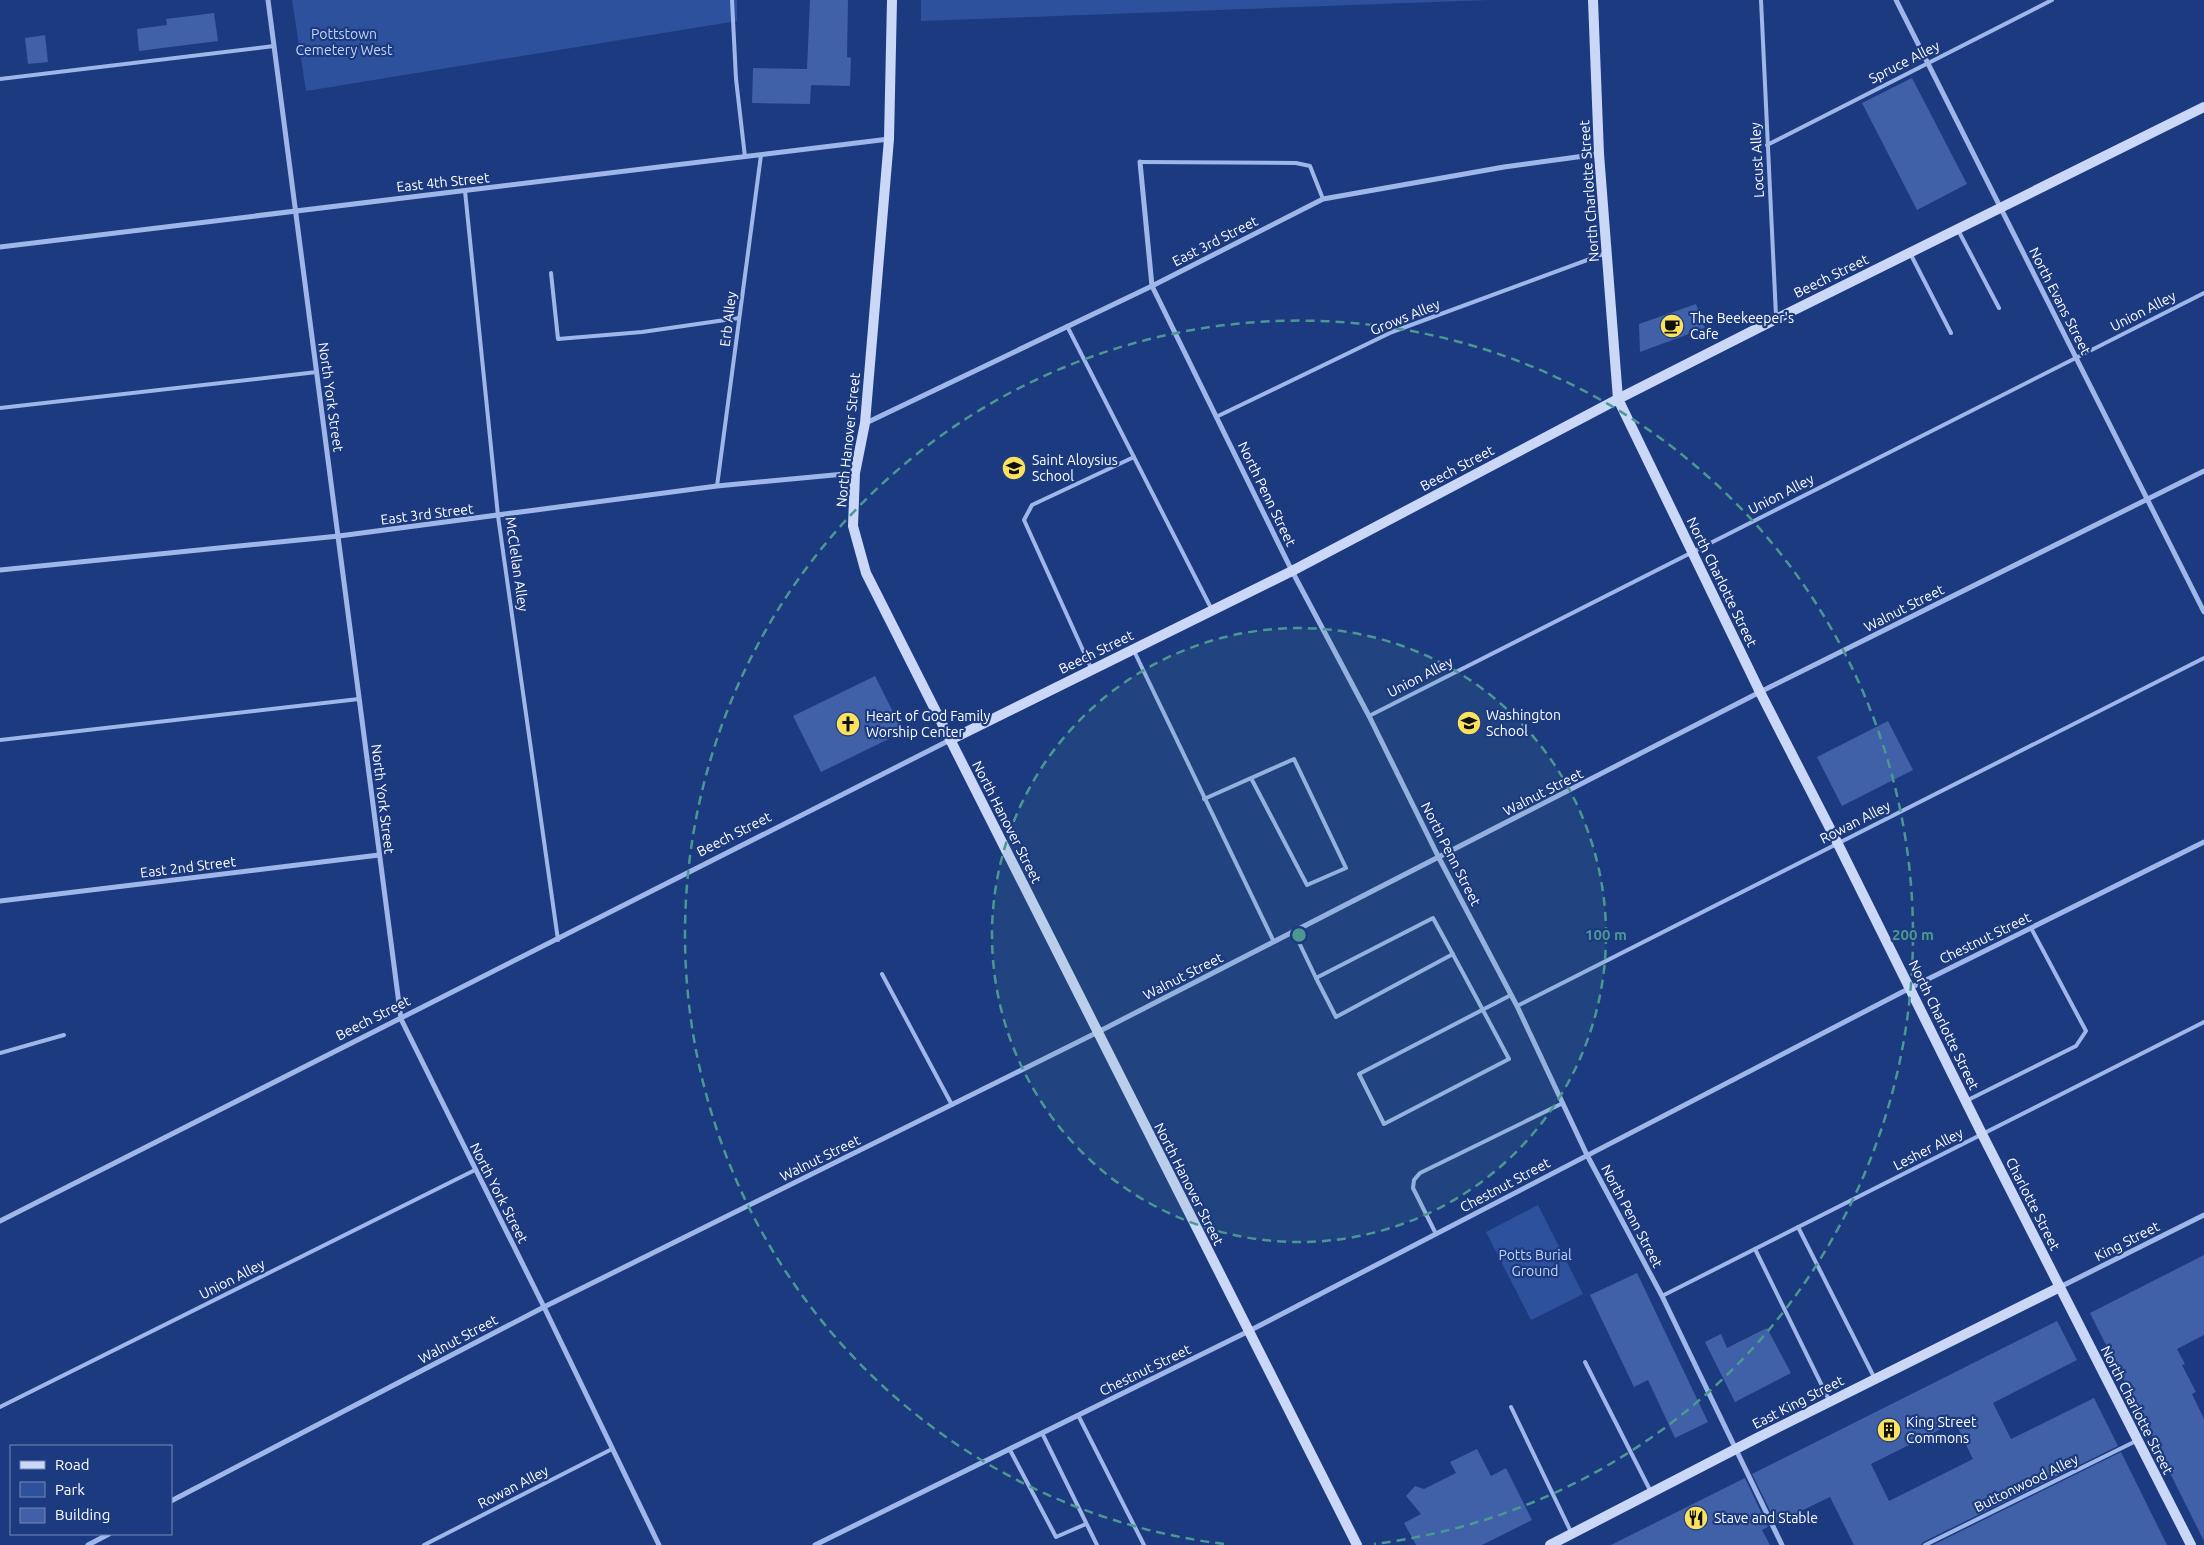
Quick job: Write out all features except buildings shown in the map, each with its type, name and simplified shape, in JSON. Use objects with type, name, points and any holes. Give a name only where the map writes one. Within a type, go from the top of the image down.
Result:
[{"type":"street","name":"North York Street","points":[[268,0],[401,1019],[474,1170],[544,1307],[659,1545]]},
{"type":"street","name":"North Hanover Street","points":[[892,0],[889,139],[865,423],[855,473],[853,526],[866,573],[1357,1545]]},
{"type":"street","name":"North Charlotte Street","points":[[1593,0],[1599,154],[1618,399],[1760,692],[1982,1134]]},
{"type":"street","name":"North Evans Street","points":[[1896,0],[2204,612]]},
{"type":"street","name":"Beech Street","points":[[0,1221],[950,740],[1292,571],[1776,318],[2204,107]]},
{"type":"street","name":"East 4th Street","points":[[0,247],[889,139]]},
{"type":"street","name":"East 3rd Street","points":[[865,423],[1152,286],[1323,200],[1504,167],[1599,154]]},
{"type":"street","name":"North Penn Street","points":[[1140,162],[1152,286],[1292,571],[1369,716],[1439,858],[1517,1006],[1587,1155],[1662,1296],[1782,1545]]},
{"type":"street","name":"Walnut Street","points":[[172,1501],[544,1307],[1098,1032],[1760,692],[2204,471]]},
{"type":"street","name":"East 3rd Street","points":[[0,570],[339,536],[717,486],[855,473]]},
{"type":"street","name":"Chestnut Street","points":[[815,1545],[1248,1331],[1910,988],[2204,842]]},
{"type":"street","name":"East 2nd Street","points":[[0,901],[379,855]]},
{"type":"street","name":"Charlotte Street","points":[[1982,1134],[2060,1287]]},
{"type":"street","name":"King Street","points":[[2060,1287],[2204,1215]]},
{"type":"street","name":"North Charlotte Street","points":[[2060,1287],[2191,1545]]},
{"type":"street","name":"East King Street","points":[[1550,1545],[1830,1401],[2060,1287]]},
{"type":"street","points":[[88,1545],[107,1535]]},
{"type":"lane","points":[[732,0],[736,80],[745,157]]},
{"type":"lane","name":"Locust Alley","points":[[1761,0],[1776,318]]},
{"type":"lane","name":"Spruce Alley","points":[[1767,145],[2052,0]]},
{"type":"lane","points":[[0,80],[274,46]]},
{"type":"lane","name":"Erb Alley","points":[[717,486],[761,155]]},
{"type":"lane","points":[[1140,162],[1296,163],[1310,166],[1323,200]]},
{"type":"lane","name":"McClellan Alley","points":[[466,191],[498,516],[558,940]]},
{"type":"lane","points":[[1957,228],[1999,308]]},
{"type":"lane","name":"Grows Alley","points":[[1216,417],[1392,332],[1607,252]]},
{"type":"lane","points":[[1910,252],[1951,333]]},
{"type":"lane","points":[[551,273],[558,339],[642,332],[739,318]]},
{"type":"lane","name":"Union Alley","points":[[1369,716],[2204,293]]},
{"type":"lane","points":[[1068,326],[1212,610]]},
{"type":"lane","points":[[0,408],[317,372]]},
{"type":"lane","points":[[1092,670],[1024,520],[1032,505],[1134,457]]},
{"type":"lane","points":[[1133,649],[1274,942]]},
{"type":"lane","name":"Rowan Alley","points":[[1517,1006],[2204,658]]},
{"type":"lane","points":[[0,740],[359,698]]},
{"type":"lane","points":[[1204,799],[1251,778],[1294,759],[1346,868],[1307,885],[1251,778]]},
{"type":"lane","points":[[1316,978],[1433,918],[1453,954],[1482,1009],[1509,1059],[1384,1124],[1359,1074],[1482,1009],[1511,995]]},
{"type":"lane","points":[[1966,1100],[2076,1046],[2086,1031],[2031,928]]},
{"type":"lane","points":[[1294,932],[1336,1017],[1453,954]]},
{"type":"lane","points":[[882,974],[952,1105]]},
{"type":"lane","name":"Lesher Alley","points":[[1662,1296],[2204,1022]]},
{"type":"lane","points":[[0,1053],[64,1035]]},
{"type":"lane","points":[[1436,1234],[1413,1188],[1414,1180],[1420,1173],[1562,1103]]},
{"type":"lane","name":"Union Alley","points":[[0,1408],[474,1170]]},
{"type":"lane","points":[[1798,1228],[1876,1379]]},
{"type":"lane","points":[[1755,1249],[1830,1401]]},
{"type":"lane","points":[[1584,1362],[1651,1492]]},
{"type":"lane","points":[[1511,1407],[1572,1534]]},
{"type":"lane","points":[[1078,1415],[1144,1545]]},
{"type":"lane","points":[[1042,1433],[1097,1545]]},
{"type":"lane","name":"Buttonwood Alley","points":[[1925,1545],[2137,1440]]},
{"type":"lane","name":"Rowan Alley","points":[[424,1545],[612,1449]]},
{"type":"lane","points":[[1010,1450],[1056,1537],[1086,1524]]},
{"type":"green space","name":"Pottstown Cemetery West","points":[[292,0],[737,0],[737,21],[306,91]]},
{"type":"green space","points":[[921,0],[1489,0],[921,21]]},
{"type":"green space","name":"Potts Burial Ground","points":[[1538,1205],[1583,1294],[1531,1320],[1486,1232]]},
{"type":"place","name":"The Beekeeper's Cafe","points":[[1672,326]]},
{"type":"place","name":"Saint Aloysius School","points":[[1014,468]]},
{"type":"place","name":"Washington School","points":[[1469,723]]},
{"type":"place","name":"Heart of God Family Worship Center","points":[[848,724]]},
{"type":"place","name":"King Street Commons","points":[[1889,1430]]},
{"type":"place","name":"Stave and Stable","points":[[1696,1518]]}]
